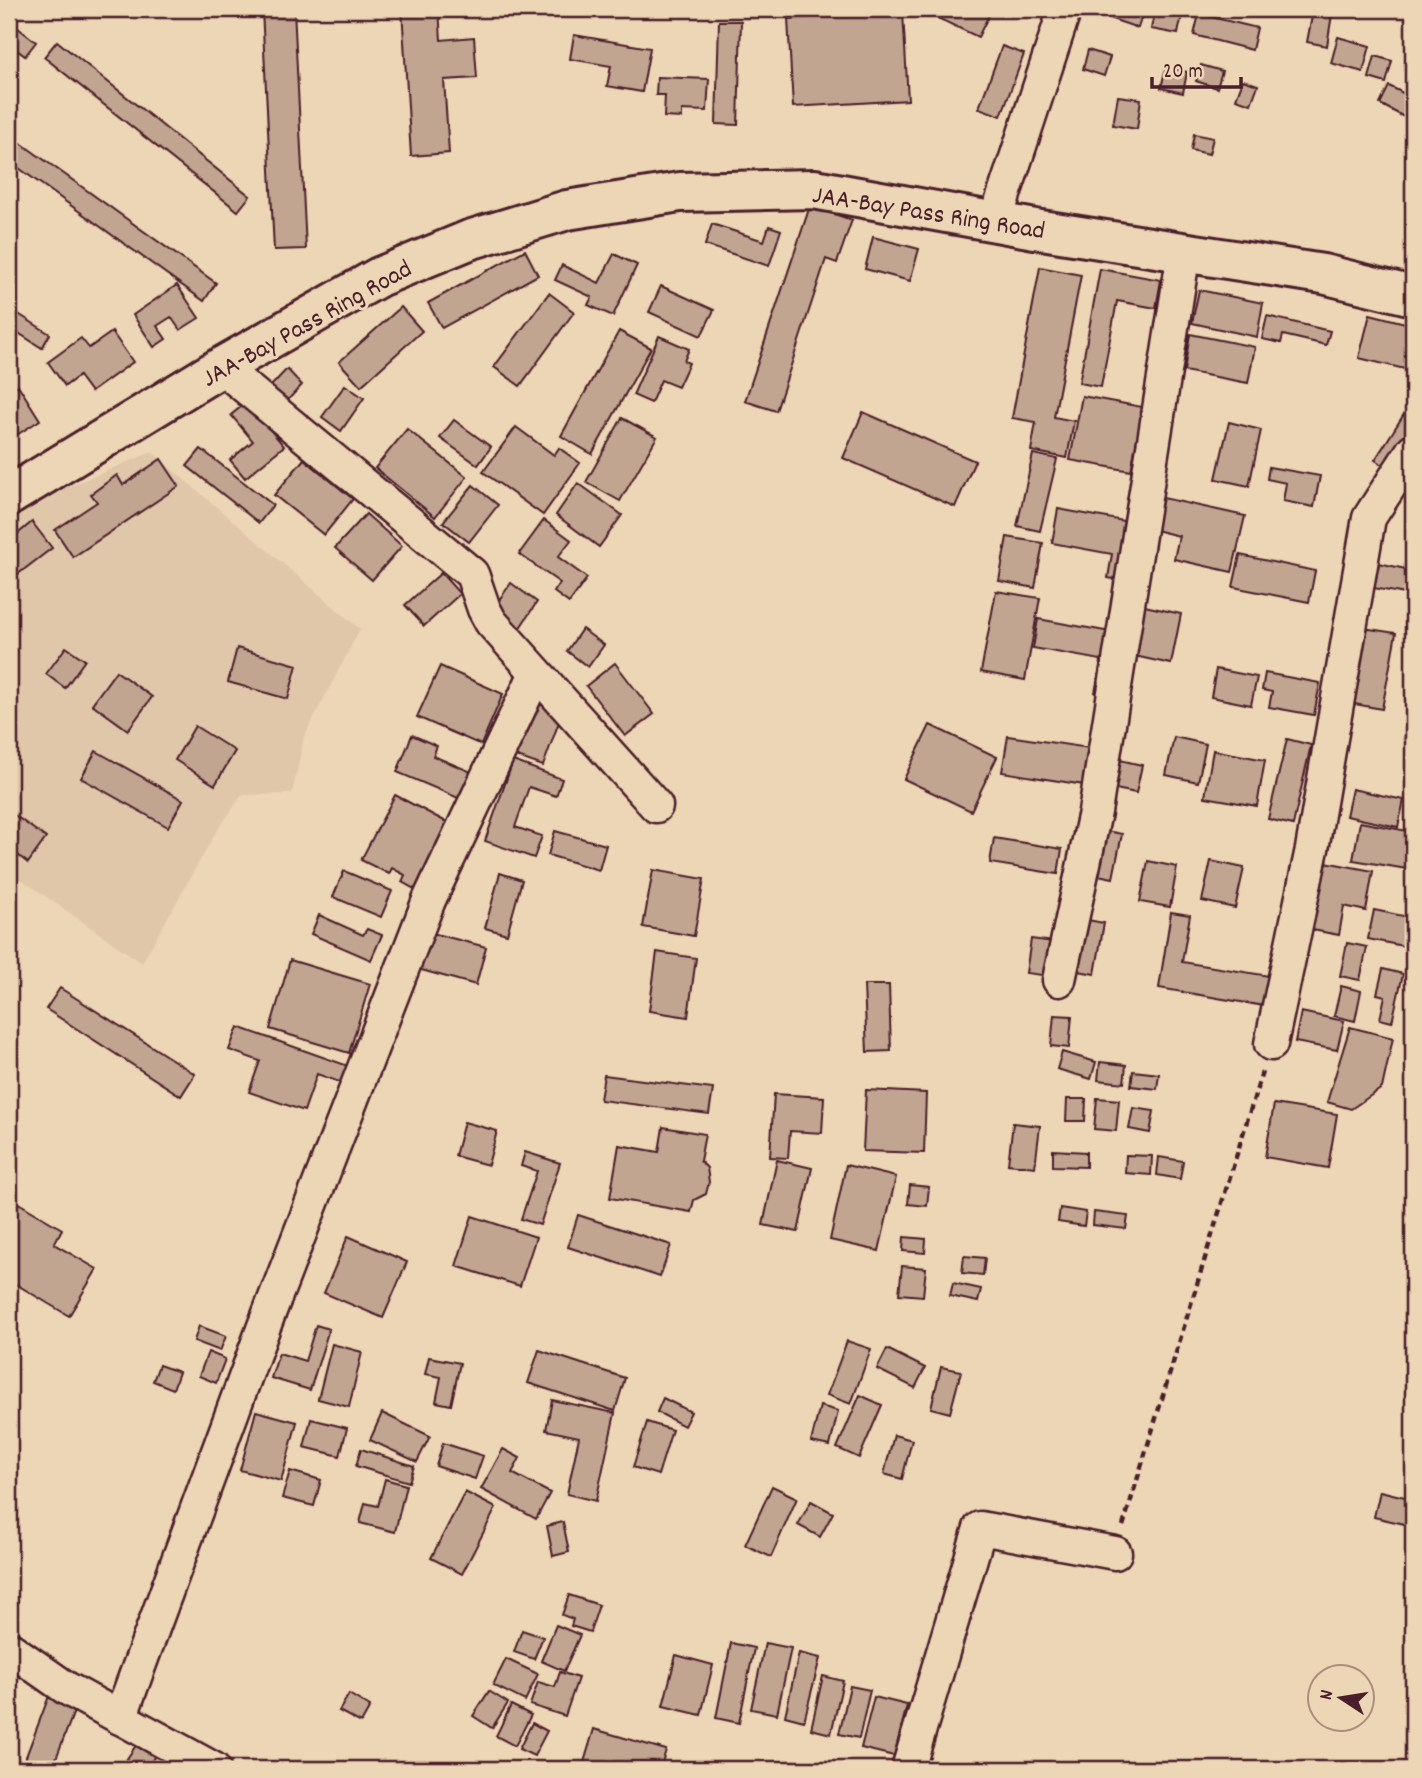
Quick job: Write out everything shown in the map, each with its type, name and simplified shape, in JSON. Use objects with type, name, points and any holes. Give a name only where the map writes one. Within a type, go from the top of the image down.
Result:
[{"type":"highway","name":"JAA-Bay Pass Ring Road","points":[[9,496],[221,367],[379,277],[469,240],[567,209],[680,192],[814,189],[995,222],[1323,274],[1413,296]]},
{"type":"street","points":[[995,222],[1065,9]]},
{"type":"street","points":[[1059,980],[1095,812],[1184,252]]},
{"type":"street","points":[[221,367],[472,574],[491,622],[656,806]]},
{"type":"street","points":[[1271,1044],[1312,849],[1369,518],[1413,450]]},
{"type":"street","points":[[120,1718],[263,1329],[429,900],[536,673]]},
{"type":"street","points":[[908,1769],[980,1528],[1115,1553]]},
{"type":"street","points":[[9,1648],[66,1688],[214,1769]]},
{"type":"path","points":[[1115,1553],[1271,1044]]},
{"type":"shaded area","points":[[152,452],[360,629],[304,737],[292,794],[242,795],[215,834],[142,963],[9,871],[9,511]]},
{"type":"building","points":[[262,9],[294,9],[306,249],[274,250]]},
{"type":"building","points":[[402,9],[439,9],[441,40],[474,37],[477,78],[444,80],[449,153],[411,156]]},
{"type":"building","points":[[934,9],[991,11],[978,37],[931,15]]},
{"type":"building","points":[[1115,9],[1144,9],[1138,28],[1112,19]]},
{"type":"building","points":[[1155,9],[1183,10],[1178,34],[1151,29]]},
{"type":"building","points":[[1313,11],[1332,14],[1327,46],[1307,42]]},
{"type":"building","points":[[903,12],[908,100],[793,107],[788,19]]},
{"type":"building","points":[[1199,14],[1257,28],[1252,50],[1194,35]]},
{"type":"building","points":[[9,21],[36,42],[25,56],[9,44]]},
{"type":"building","points":[[719,21],[741,21],[738,125],[716,124]]},
{"type":"building","points":[[574,35],[650,48],[642,92],[607,86],[611,66],[570,59]]},
{"type":"building","points":[[1338,37],[1370,46],[1363,72],[1331,63]]},
{"type":"building","points":[[57,41],[250,196],[238,211],[44,57]]},
{"type":"building","points":[[1002,46],[1024,54],[1001,116],[979,108]]},
{"type":"building","points":[[1088,50],[1110,57],[1104,76],[1083,69]]},
{"type":"building","points":[[1375,56],[1392,61],[1386,83],[1369,78]]},
{"type":"building","points":[[1201,65],[1222,71],[1217,88],[1196,81]]},
{"type":"building","points":[[1166,67],[1187,72],[1183,93],[1161,88]]},
{"type":"building","points":[[657,77],[709,79],[707,111],[682,110],[682,118],[664,117],[665,95],[656,95]]},
{"type":"building","points":[[1243,80],[1258,85],[1251,104],[1236,99]]},
{"type":"building","points":[[1389,86],[1413,98],[1404,117],[1380,104]]},
{"type":"building","points":[[1118,96],[1141,99],[1137,129],[1113,125]]},
{"type":"building","points":[[1194,134],[1213,138],[1209,154],[1191,150]]},
{"type":"building","points":[[11,136],[216,283],[204,301],[9,161]]},
{"type":"building","points":[[810,206],[852,220],[837,263],[826,259],[776,411],[745,401]]},
{"type":"building","points":[[712,224],[764,241],[769,226],[781,230],[769,266],[705,245]]},
{"type":"building","points":[[873,237],[919,249],[910,281],[865,269]]},
{"type":"building","points":[[525,250],[538,275],[442,328],[428,303]]},
{"type":"building","points":[[614,254],[637,265],[613,316],[588,305],[592,297],[555,280],[562,265],[599,283]]},
{"type":"building","points":[[1040,267],[1081,275],[1054,417],[1074,421],[1067,458],[1031,451],[1036,422],[1012,418]]},
{"type":"building","points":[[1100,269],[1161,280],[1156,308],[1117,301],[1101,387],[1079,383]]},
{"type":"building","points":[[177,285],[199,318],[180,330],[171,317],[157,326],[166,339],[154,347],[133,315]]},
{"type":"building","points":[[661,286],[714,310],[701,336],[649,312]]},
{"type":"building","points":[[1199,290],[1263,303],[1257,337],[1192,323]]},
{"type":"building","points":[[549,293],[574,312],[520,386],[494,367]]},
{"type":"building","points":[[401,307],[422,331],[361,386],[339,362]]},
{"type":"building","points":[[9,308],[50,334],[42,348],[9,327]]},
{"type":"building","points":[[1370,314],[1413,325],[1413,371],[1359,358]]},
{"type":"building","points":[[1267,316],[1330,331],[1326,345],[1283,335],[1281,343],[1262,339]]},
{"type":"building","points":[[619,331],[651,348],[592,454],[561,436]]},
{"type":"building","points":[[112,332],[133,362],[91,392],[79,376],[65,386],[48,362],[81,338],[89,348]]},
{"type":"building","points":[[1190,334],[1255,347],[1248,383],[1184,371]]},
{"type":"building","points":[[659,336],[689,349],[684,361],[689,363],[678,387],[661,380],[651,403],[633,395]]},
{"type":"building","points":[[287,369],[302,385],[284,404],[269,388]]},
{"type":"building","points":[[18,385],[40,420],[9,440],[9,391]]},
{"type":"building","points":[[345,385],[364,398],[341,431],[322,417]]},
{"type":"building","points":[[1082,396],[1153,409],[1146,442],[1137,440],[1131,471],[1070,460]]},
{"type":"building","points":[[1413,400],[1413,441],[1394,472],[1375,460]]},
{"type":"building","points":[[247,402],[284,446],[245,478],[230,460],[253,441],[231,415]]},
{"type":"building","points":[[863,412],[975,461],[955,507],[843,458]]},
{"type":"building","points":[[622,418],[657,437],[620,501],[586,482]]},
{"type":"building","points":[[454,420],[491,447],[478,465],[440,438]]},
{"type":"building","points":[[1229,422],[1261,430],[1249,486],[1216,479]]},
{"type":"building","points":[[516,427],[554,455],[559,448],[580,463],[543,515],[483,472]]},
{"type":"building","points":[[407,429],[467,477],[435,517],[375,468]]},
{"type":"building","points":[[201,449],[273,505],[259,523],[187,466]]},
{"type":"building","points":[[1033,454],[1057,459],[1040,531],[1017,526]]},
{"type":"building","points":[[161,459],[179,486],[73,557],[55,530],[97,502],[91,494],[117,475],[123,485]]},
{"type":"building","points":[[304,459],[353,499],[324,535],[274,495]]},
{"type":"building","points":[[1269,467],[1320,476],[1314,507],[1283,501],[1286,483],[1267,479]]},
{"type":"building","points":[[578,483],[622,515],[599,547],[556,515]]},
{"type":"building","points":[[473,485],[498,505],[469,542],[443,522]]},
{"type":"building","points":[[1163,498],[1245,516],[1232,572],[1174,559],[1179,536],[1155,530]]},
{"type":"building","points":[[1058,509],[1140,524],[1130,582],[1108,578],[1112,554],[1052,543]]},
{"type":"building","points":[[366,514],[402,546],[372,580],[335,548]]},
{"type":"building","points":[[544,520],[571,540],[558,557],[587,578],[569,603],[554,592],[560,583],[519,554]]},
{"type":"building","points":[[32,522],[52,548],[9,581],[9,541]]},
{"type":"building","points":[[1007,537],[1043,543],[1035,588],[999,581]]},
{"type":"building","points":[[1240,555],[1315,571],[1309,602],[1233,587]]},
{"type":"building","points":[[1379,563],[1410,570],[1405,594],[1374,588]]},
{"type":"building","points":[[441,573],[460,594],[424,626],[405,605]]},
{"type":"building","points":[[511,583],[537,602],[519,629],[492,610]]},
{"type":"building","points":[[996,591],[1040,598],[1025,680],[981,672]]},
{"type":"building","points":[[1140,605],[1181,614],[1171,664],[1130,655]]},
{"type":"building","points":[[1038,619],[1122,634],[1112,695],[1095,693],[1101,660],[1033,648]]},
{"type":"building","points":[[1363,628],[1396,633],[1382,709],[1349,703]]},
{"type":"building","points":[[582,629],[604,645],[588,667],[567,651]]},
{"type":"building","points":[[66,647],[85,660],[65,688],[46,674]]},
{"type":"building","points":[[237,648],[297,665],[288,699],[228,682]]},
{"type":"building","points":[[615,663],[654,714],[625,736],[586,686]]},
{"type":"building","points":[[440,666],[503,694],[481,745],[417,717]]},
{"type":"building","points":[[1216,669],[1257,677],[1251,705],[1211,697]]},
{"type":"building","points":[[116,671],[152,697],[128,730],[92,704]]},
{"type":"building","points":[[1265,673],[1320,683],[1314,715],[1269,707],[1272,692],[1262,690]]},
{"type":"building","points":[[531,693],[565,705],[543,766],[509,754]]},
{"type":"building","points":[[1411,709],[1413,710],[1413,741],[1404,739]]},
{"type":"building","points":[[930,725],[997,757],[971,811],[904,779]]},
{"type":"building","points":[[195,726],[235,751],[215,785],[175,760]]},
{"type":"building","points":[[412,735],[437,746],[433,756],[474,773],[463,800],[397,772]]},
{"type":"building","points":[[1008,736],[1096,749],[1091,786],[1002,772]]},
{"type":"building","points":[[1174,737],[1206,744],[1198,782],[1166,775]]},
{"type":"building","points":[[1287,739],[1311,745],[1293,825],[1268,819]]},
{"type":"building","points":[[1213,750],[1265,760],[1257,806],[1205,797]]},
{"type":"building","points":[[96,751],[183,800],[168,827],[81,778]]},
{"type":"building","points":[[1111,758],[1142,765],[1136,793],[1105,787]]},
{"type":"building","points":[[513,761],[562,779],[556,796],[529,787],[515,827],[542,836],[534,858],[485,841]]},
{"type":"building","points":[[1352,789],[1404,800],[1398,827],[1346,816]]},
{"type":"building","points":[[395,795],[454,826],[420,892],[402,882],[405,875],[392,868],[389,874],[361,860]]},
{"type":"building","points":[[9,811],[46,838],[28,863],[9,848]]},
{"type":"building","points":[[1360,822],[1413,832],[1413,870],[1353,860]]},
{"type":"building","points":[[1096,829],[1122,834],[1113,878],[1088,873]]},
{"type":"building","points":[[555,831],[606,845],[599,870],[548,855]]},
{"type":"building","points":[[994,838],[1062,849],[1058,874],[990,863]]},
{"type":"building","points":[[1148,861],[1177,867],[1170,907],[1140,902]]},
{"type":"building","points":[[1211,861],[1244,868],[1235,908],[1202,901]]},
{"type":"building","points":[[1320,861],[1373,871],[1366,911],[1344,906],[1339,935],[1307,929]]},
{"type":"building","points":[[653,870],[704,879],[694,936],[643,927]]},
{"type":"building","points":[[344,871],[392,891],[381,917],[333,897]]},
{"type":"building","points":[[500,873],[522,880],[507,934],[485,928]]},
{"type":"building","points":[[1374,910],[1413,918],[1413,948],[1368,939]]},
{"type":"building","points":[[1171,912],[1190,915],[1182,962],[1281,978],[1276,1008],[1159,988]]},
{"type":"building","points":[[319,915],[363,935],[367,929],[382,935],[371,960],[311,934]]},
{"type":"building","points":[[1082,919],[1104,923],[1095,974],[1073,970]]},
{"type":"building","points":[[424,931],[486,947],[476,985],[414,968]]},
{"type":"building","points":[[1031,939],[1062,943],[1057,977],[1026,973]]},
{"type":"building","points":[[1347,943],[1367,947],[1360,980],[1340,976]]},
{"type":"building","points":[[657,952],[696,958],[688,1017],[649,1011]]},
{"type":"building","points":[[290,960],[370,984],[349,1053],[270,1029]]},
{"type":"building","points":[[1383,969],[1403,974],[1392,1022],[1380,1019],[1385,996],[1377,994]]},
{"type":"building","points":[[864,985],[889,985],[891,1051],[867,1052]]},
{"type":"building","points":[[1341,986],[1361,991],[1355,1021],[1334,1016]]},
{"type":"building","points":[[60,988],[195,1074],[181,1096],[46,1009]]},
{"type":"building","points":[[1301,1012],[1344,1021],[1337,1050],[1295,1042]]},
{"type":"building","points":[[1054,1015],[1072,1016],[1069,1048],[1051,1046]]},
{"type":"building","points":[[238,1027],[354,1068],[348,1085],[317,1074],[304,1111],[249,1092],[260,1061],[229,1050]]},
{"type":"building","points":[[1350,1027],[1393,1038],[1382,1088],[1351,1109],[1327,1102]]},
{"type":"building","points":[[1062,1052],[1096,1062],[1091,1079],[1057,1069]]},
{"type":"building","points":[[1100,1062],[1126,1065],[1124,1083],[1098,1080]]},
{"type":"building","points":[[1133,1071],[1159,1074],[1157,1089],[1131,1086]]},
{"type":"building","points":[[604,1075],[713,1089],[709,1114],[600,1100]]},
{"type":"building","points":[[866,1090],[926,1093],[924,1153],[863,1151]]},
{"type":"building","points":[[774,1094],[824,1097],[822,1133],[790,1131],[788,1158],[770,1157]]},
{"type":"building","points":[[1097,1098],[1119,1100],[1116,1131],[1094,1129]]},
{"type":"building","points":[[1067,1099],[1086,1099],[1085,1121],[1066,1121]]},
{"type":"building","points":[[1274,1104],[1337,1114],[1328,1168],[1265,1157]]},
{"type":"building","points":[[1133,1108],[1154,1111],[1150,1133],[1129,1129]]},
{"type":"building","points":[[464,1122],[497,1131],[488,1165],[455,1156]]},
{"type":"building","points":[[1013,1123],[1040,1126],[1035,1167],[1008,1164]]},
{"type":"building","points":[[663,1127],[705,1134],[700,1161],[707,1168],[709,1182],[706,1194],[694,1200],[691,1212],[610,1198],[619,1145],[659,1152]]},
{"type":"building","points":[[1053,1150],[1086,1152],[1086,1167],[1053,1166]]},
{"type":"building","points":[[525,1152],[560,1163],[540,1225],[521,1219],[537,1171],[521,1166]]},
{"type":"building","points":[[1126,1155],[1152,1156],[1151,1175],[1125,1173]]},
{"type":"building","points":[[1159,1157],[1183,1161],[1180,1179],[1157,1175]]},
{"type":"building","points":[[777,1160],[812,1168],[798,1232],[763,1225]]},
{"type":"building","points":[[846,1165],[896,1177],[879,1251],[830,1240]]},
{"type":"building","points":[[910,1185],[929,1187],[927,1206],[908,1204]]},
{"type":"building","points":[[10,1198],[62,1229],[54,1244],[97,1269],[69,1316],[9,1280]]},
{"type":"building","points":[[1060,1208],[1086,1212],[1084,1226],[1058,1222]]},
{"type":"building","points":[[1094,1212],[1128,1216],[1126,1229],[1093,1225]]},
{"type":"building","points":[[578,1215],[671,1245],[660,1277],[568,1247]]},
{"type":"building","points":[[472,1216],[536,1237],[520,1286],[456,1266]]},
{"type":"building","points":[[348,1236],[407,1262],[383,1318],[324,1293]]},
{"type":"building","points":[[904,1237],[926,1239],[925,1253],[903,1251]]},
{"type":"building","points":[[964,1256],[985,1258],[983,1275],[962,1273]]},
{"type":"building","points":[[902,1266],[926,1268],[923,1296],[899,1294]]},
{"type":"building","points":[[953,1283],[981,1289],[978,1302],[950,1296]]},
{"type":"building","points":[[316,1325],[329,1329],[310,1390],[271,1378],[279,1353],[305,1361]]},
{"type":"building","points":[[199,1326],[226,1336],[220,1351],[194,1341]]},
{"type":"building","points":[[847,1341],[871,1349],[851,1404],[827,1395]]},
{"type":"building","points":[[332,1344],[362,1352],[349,1407],[318,1399]]},
{"type":"building","points":[[887,1349],[925,1368],[915,1388],[877,1369]]},
{"type":"building","points":[[539,1350],[625,1378],[615,1411],[528,1383]]},
{"type":"building","points":[[208,1352],[225,1359],[216,1383],[199,1376]]},
{"type":"building","points":[[429,1357],[460,1363],[451,1405],[436,1402],[441,1377],[425,1374]]},
{"type":"building","points":[[159,1365],[179,1372],[173,1389],[153,1381]]},
{"type":"building","points":[[941,1367],[961,1371],[950,1413],[931,1408]]},
{"type":"building","points":[[860,1395],[882,1405],[859,1458],[837,1448]]},
{"type":"building","points":[[663,1398],[691,1412],[684,1426],[657,1412]]},
{"type":"building","points":[[552,1400],[615,1413],[596,1501],[567,1494],[579,1437],[546,1430]]},
{"type":"building","points":[[820,1406],[838,1411],[830,1446],[811,1442]]},
{"type":"building","points":[[256,1411],[297,1422],[281,1481],[240,1470]]},
{"type":"building","points":[[382,1413],[430,1436],[417,1462],[370,1440]]},
{"type":"building","points":[[311,1419],[347,1428],[340,1456],[304,1447]]},
{"type":"building","points":[[647,1422],[672,1430],[658,1475],[633,1467]]},
{"type":"building","points":[[894,1435],[912,1440],[902,1479],[884,1474]]},
{"type":"building","points":[[443,1443],[483,1456],[475,1479],[436,1466]]},
{"type":"building","points":[[361,1449],[414,1466],[409,1482],[356,1466]]},
{"type":"building","points":[[503,1449],[520,1458],[512,1473],[550,1493],[536,1519],[481,1489]]},
{"type":"building","points":[[290,1471],[321,1480],[314,1506],[282,1498]]},
{"type":"building","points":[[385,1479],[406,1485],[395,1532],[360,1523],[365,1503],[378,1506]]},
{"type":"building","points":[[772,1486],[797,1498],[771,1557],[745,1545]]},
{"type":"building","points":[[1380,1491],[1413,1499],[1413,1526],[1374,1517]]},
{"type":"building","points":[[465,1492],[496,1508],[462,1574],[431,1558]]},
{"type":"building","points":[[811,1501],[833,1513],[820,1537],[798,1525]]},
{"type":"building","points":[[563,1522],[569,1552],[553,1556],[547,1526]]},
{"type":"building","points":[[569,1595],[599,1605],[590,1632],[571,1626],[573,1619],[562,1615]]},
{"type":"building","points":[[556,1625],[580,1635],[564,1671],[541,1661]]},
{"type":"building","points":[[522,1630],[543,1637],[534,1659],[514,1652]]},
{"type":"building","points":[[731,1643],[754,1648],[739,1723],[716,1718]]},
{"type":"building","points":[[765,1643],[791,1648],[777,1714],[751,1709]]},
{"type":"building","points":[[799,1653],[820,1658],[804,1721],[785,1716]]},
{"type":"building","points":[[676,1655],[713,1665],[701,1715],[663,1706]]},
{"type":"building","points":[[506,1659],[538,1674],[525,1701],[493,1685]]},
{"type":"building","points":[[560,1672],[578,1678],[565,1716],[530,1705],[538,1682],[555,1687]]},
{"type":"building","points":[[823,1676],[843,1681],[831,1734],[811,1729]]},
{"type":"building","points":[[850,1686],[870,1690],[859,1738],[839,1734]]},
{"type":"building","points":[[489,1691],[508,1703],[492,1728],[473,1716]]},
{"type":"building","points":[[349,1694],[370,1707],[361,1723],[339,1711]]},
{"type":"building","points":[[49,1696],[76,1706],[52,1769],[43,1769],[24,1762]]},
{"type":"building","points":[[874,1697],[907,1705],[894,1756],[861,1748]]},
{"type":"building","points":[[511,1705],[531,1715],[515,1746],[496,1736]]},
{"type":"building","points":[[532,1723],[547,1731],[534,1756],[519,1749]]},
{"type":"building","points":[[594,1729],[666,1750],[660,1769],[582,1769]]},
{"type":"building","points":[[141,1738],[159,1750],[146,1769],[120,1769]]}]
